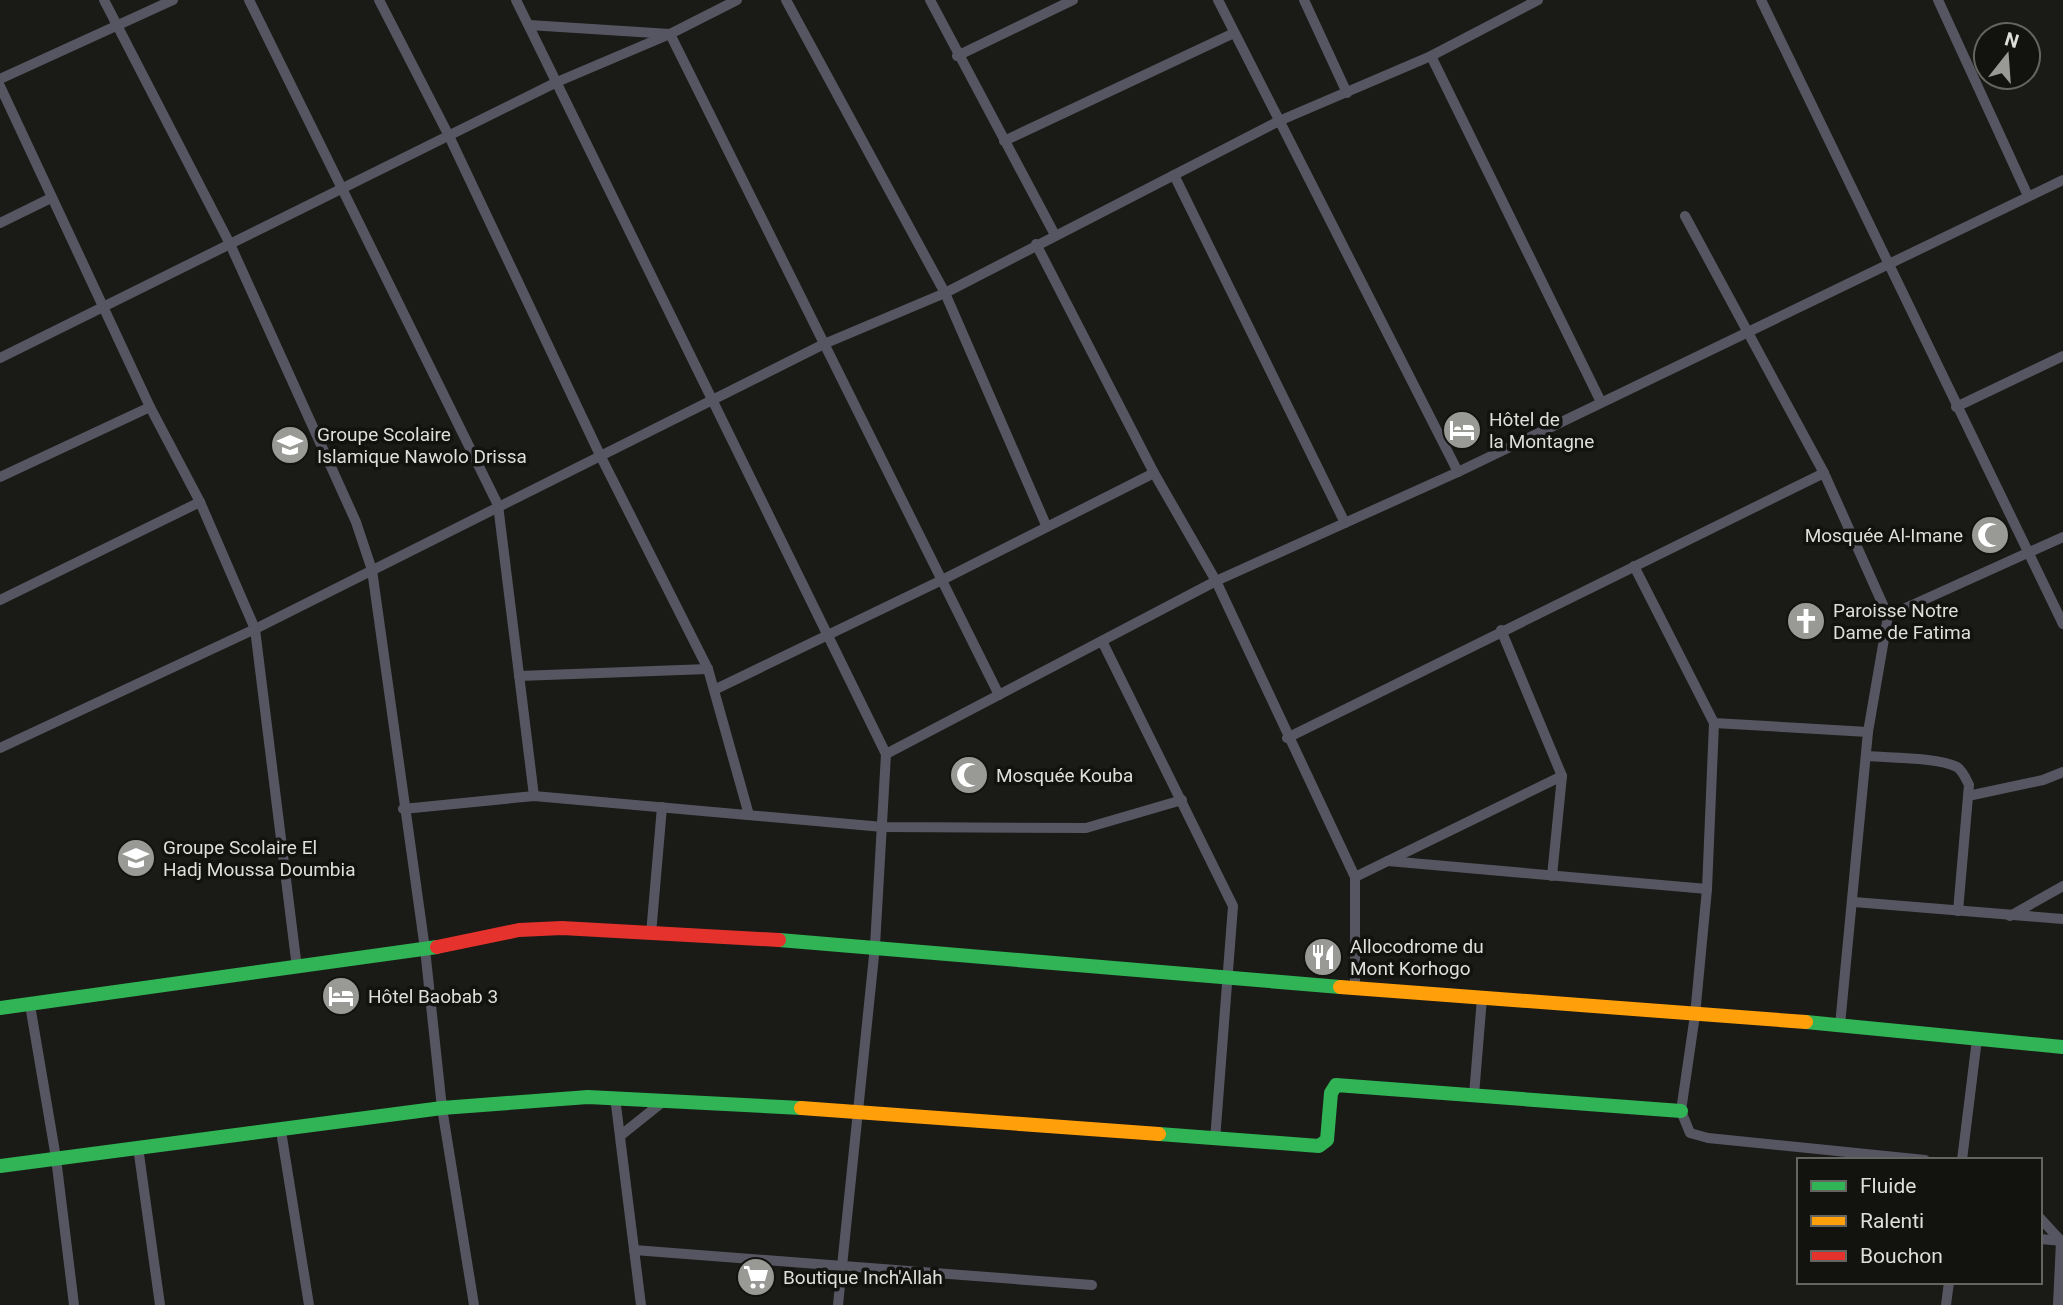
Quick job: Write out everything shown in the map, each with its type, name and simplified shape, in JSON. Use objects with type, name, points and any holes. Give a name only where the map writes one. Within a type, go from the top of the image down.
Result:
[{"type":"street","points":[[104,0],[230,244],[356,522],[372,569],[403,809],[425,949],[442,1108],[474,1305]]},
{"type":"street","points":[[0,79],[173,0]]},
{"type":"street","points":[[249,0],[498,505],[534,796]]},
{"type":"street","points":[[379,0],[449,136],[600,455],[708,669],[716,689],[749,815]]},
{"type":"street","points":[[516,0],[714,398],[886,754],[875,946],[838,1305]]},
{"type":"street","points":[[0,358],[557,82],[670,34],[737,0]]},
{"type":"street","points":[[786,0],[945,293],[1046,525]]},
{"type":"street","points":[[930,0],[957,56],[1055,235]]},
{"type":"street","points":[[957,56],[1073,0]]},
{"type":"street","points":[[1218,0],[1458,472]]},
{"type":"street","points":[[1304,0],[1346,93]]},
{"type":"street","points":[[0,748],[255,629],[824,344],[945,293],[1279,121],[1432,56],[1538,0]]},
{"type":"street","points":[[1761,0],[2063,624]]},
{"type":"street","points":[[1938,0],[2028,197]]},
{"type":"street","points":[[529,25],[670,34]]},
{"type":"street","points":[[1003,141],[1234,33]]},
{"type":"street","points":[[670,34],[999,695]]},
{"type":"street","points":[[1432,56],[1601,402]]},
{"type":"street","points":[[0,86],[150,407],[200,502],[255,629],[297,968]]},
{"type":"street","points":[[1174,175],[1345,523]]},
{"type":"street","points":[[886,754],[1216,581],[1458,472],[1749,334],[2063,180]]},
{"type":"street","points":[[0,223],[51,198]]},
{"type":"street","points":[[1685,216],[1824,474],[1888,617],[1868,732],[1854,902],[1840,1025]]},
{"type":"street","points":[[1036,244],[1154,473],[1216,581],[1287,738],[1355,877],[1355,988]]},
{"type":"street","points":[[1956,407],[2063,356]]},
{"type":"street","points":[[0,477],[150,407]]},
{"type":"street","points":[[716,689],[942,580],[1046,525],[1154,473]]},
{"type":"street","points":[[1287,738],[1501,630],[1824,474]]},
{"type":"street","points":[[0,600],[200,502]]},
{"type":"street","points":[[1888,617],[2063,537]]},
{"type":"street","points":[[1634,566],[1714,723],[1707,889],[1695,1015],[1681,1111],[1690,1133],[1708,1138],[1905,1158]]},
{"type":"street","points":[[1501,630],[1562,776],[1552,876]]},
{"type":"street","points":[[1102,641],[1233,906],[1215,1140]]},
{"type":"street","points":[[519,677],[708,669]]},
{"type":"street","points":[[1714,723],[1868,732]]},
{"type":"street","points":[[1867,756],[1957,767],[1969,785],[1958,911]]},
{"type":"street","points":[[1968,796],[2043,780],[2063,772]]},
{"type":"street","points":[[1355,877],[1562,776]]},
{"type":"street","points":[[403,809],[534,796],[883,827],[1086,828],[1182,800]]},
{"type":"street","points":[[651,934],[662,807]]},
{"type":"street","points":[[1388,861],[1707,889]]},
{"type":"street","points":[[2010,916],[2063,886]]},
{"type":"street","points":[[1854,902],[2063,919]]},
{"type":"street","points":[[0,1008],[425,949],[519,930],[562,928],[875,946],[1355,988],[1840,1025],[2063,1047]]},
{"type":"street","points":[[1474,1095],[1482,998]]},
{"type":"street","points":[[30,1005],[56,1158],[74,1305]]},
{"type":"street","points":[[1962,1158],[1977,1039]]},
{"type":"street","points":[[0,1166],[442,1108],[615,1097],[858,1111],[1215,1140],[1324,1144],[1331,1093],[1336,1085],[1681,1111]]},
{"type":"street","points":[[615,1097],[641,1305]]},
{"type":"street","points":[[620,1136],[665,1100]]},
{"type":"street","points":[[281,1131],[309,1305]]},
{"type":"street","points":[[138,1147],[160,1305]]},
{"type":"street","points":[[2042,1220],[2062,1241],[2058,1305]]},
{"type":"street","points":[[2042,1239],[2062,1241]]},
{"type":"street","points":[[634,1250],[1092,1285]]},
{"type":"street","points":[[1946,1305],[1949,1284]]},
{"type":"traffic: fast","points":[[779,940],[1340,987]]},
{"type":"traffic: fast","points":[[0,1008],[437,947]]},
{"type":"traffic: fast","points":[[1806,1022],[2063,1047]]},
{"type":"traffic: fast","points":[[1159,1134],[1319,1146],[1327,1140],[1331,1093],[1336,1085],[1681,1111]]},
{"type":"traffic: fast","points":[[0,1166],[442,1108],[588,1097],[801,1108]]},
{"type":"traffic: slow","points":[[1340,987],[1806,1022]]},
{"type":"traffic: slow","points":[[801,1108],[1159,1134]]},
{"type":"traffic: jam","points":[[437,947],[519,930],[562,928],[779,940]]},
{"type":"place","name":"Hôtel de la Montagne","points":[[1462,430]]},
{"type":"place","name":"Groupe Scolaire Islamique Nawolo Drissa","points":[[290,445]]},
{"type":"place","name":"Mosquée Al-Imane","points":[[1990,535]]},
{"type":"place","name":"Paroisse Notre Dame de Fatima","points":[[1806,621]]},
{"type":"place","name":"Mosquée Kouba","points":[[969,775]]},
{"type":"place","name":"Groupe Scolaire El Hadj Moussa Doumbia","points":[[136,858]]},
{"type":"place","name":"Allocodrome du Mont Korhogo","points":[[1323,957]]},
{"type":"place","name":"Hôtel Baobab 3","points":[[341,996]]},
{"type":"place","name":"Boutique Inch'Allah","points":[[756,1277]]}]
